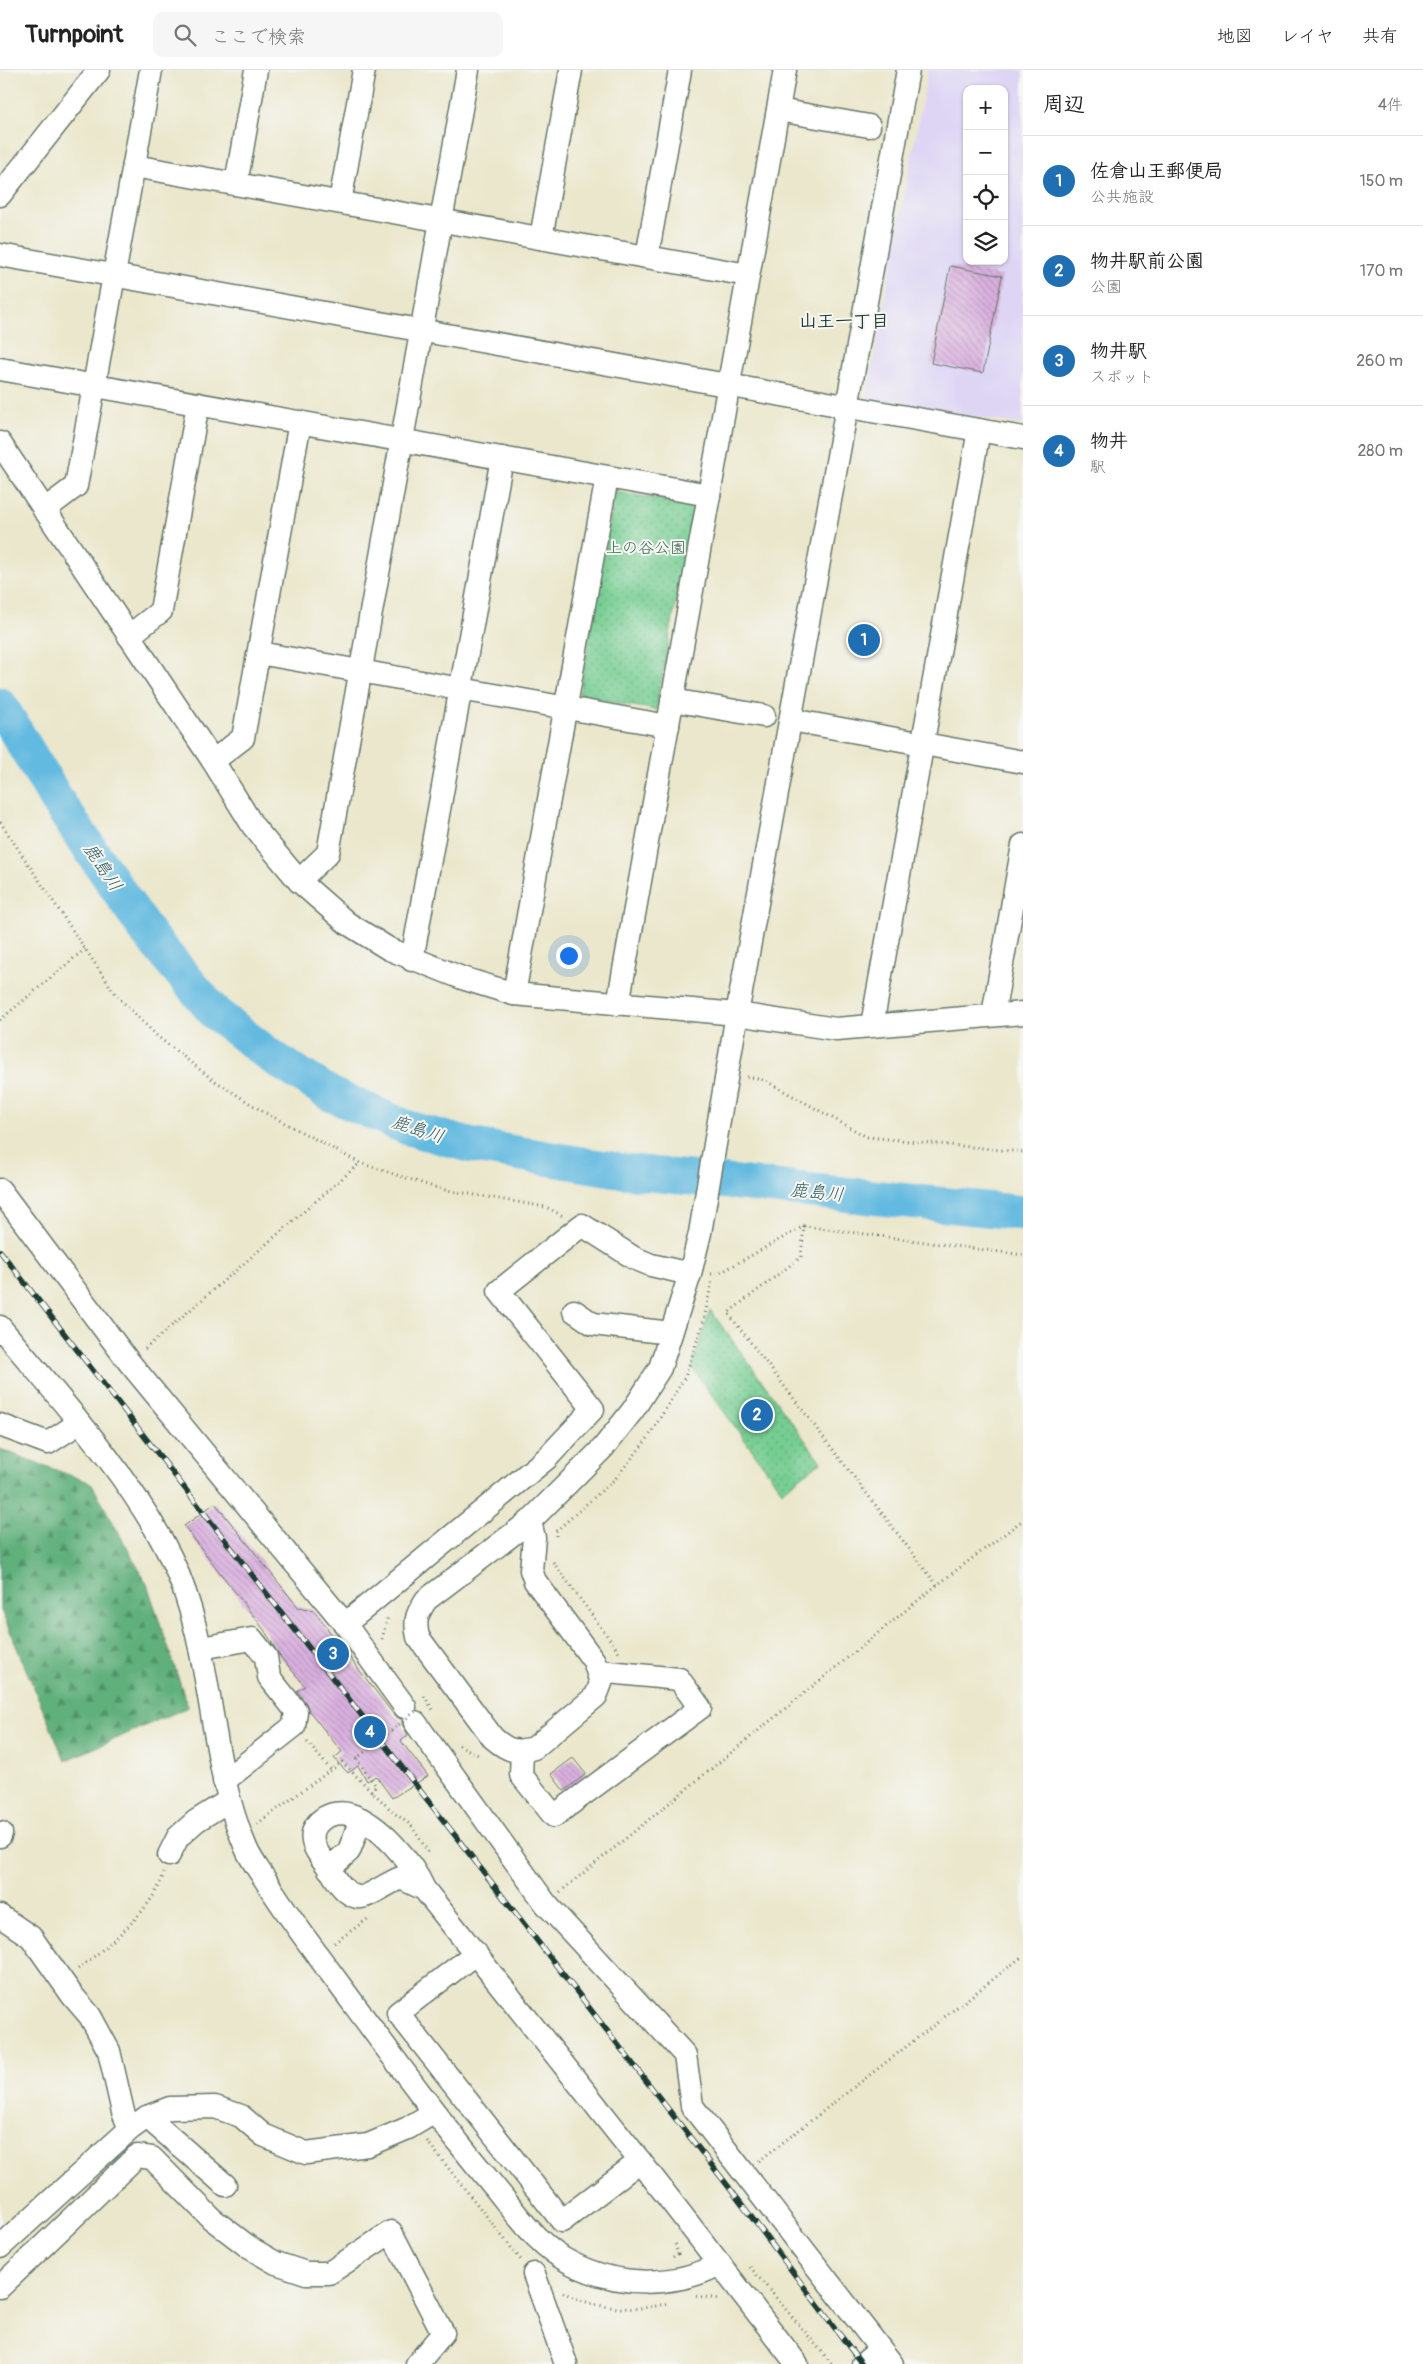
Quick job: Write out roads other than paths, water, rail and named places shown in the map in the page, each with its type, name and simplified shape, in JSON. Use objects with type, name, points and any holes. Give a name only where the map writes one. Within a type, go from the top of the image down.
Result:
[{"type":"street","points":[[0,195],[99,70]]},
{"type":"street","points":[[44,510],[76,486],[151,70]]},
{"type":"street","points":[[236,184],[256,70]]},
{"type":"street","points":[[340,202],[364,70]]},
{"type":"street","points":[[299,882],[328,853],[468,70]]},
{"type":"street","points":[[541,238],[571,70]]},
{"type":"street","points":[[647,257],[680,70]]},
{"type":"street","points":[[618,1004],[785,70]]},
{"type":"street","points":[[530,1521],[534,1538],[531,1570],[535,1581],[594,1660],[601,1683],[596,1696],[534,1748],[522,1751],[506,1749],[493,1738],[418,1637],[415,1624],[419,1611],[426,1600],[530,1521],[603,1448],[633,1410],[660,1368],[690,1274],[700,1233],[737,1014],[908,70]]},
{"type":"street","points":[[778,110],[869,126]]},
{"type":"street","points":[[134,166],[748,275]]},
{"type":"street","points":[[0,255],[1023,438]]},
{"type":"street","points":[[0,368],[709,495]]},
{"type":"street","points":[[129,636],[161,611],[198,404]]},
{"type":"street","points":[[213,761],[243,738],[300,422]]},
{"type":"street","points":[[872,1026],[979,430]]},
{"type":"street","points":[[0,443],[213,761],[253,826],[299,882],[347,923],[389,950],[412,960],[514,994],[737,1014],[836,1029],[1023,1013]]},
{"type":"street","points":[[412,960],[502,458]]},
{"type":"street","points":[[514,994],[607,477]]},
{"type":"street","points":[[259,653],[668,726]]},
{"type":"street","points":[[672,700],[764,716]]},
{"type":"street","points":[[791,720],[1023,762]]},
{"type":"street","points":[[992,1015],[1023,845]]},
{"type":"street","points":[[0,1190],[129,1362],[345,1624],[412,1713],[546,1904],[685,2054],[692,2106],[879,2360]]},
{"type":"street","points":[[345,1624],[547,1458],[593,1409],[499,1291],[582,1225],[634,1258],[651,1266],[690,1274]]},
{"type":"street","points":[[574,1311],[594,1324],[671,1333]]},
{"type":"street","points":[[0,1328],[79,1423],[128,1486],[171,1559],[192,1615],[200,1648],[210,1716],[226,1791],[248,1851],[281,1904],[433,2113],[544,2246],[570,2263],[600,2276],[632,2282],[676,2279],[702,2273],[720,2264]]},
{"type":"street","points":[[0,1425],[48,1443],[79,1423]]},
{"type":"street","points":[[169,1855],[178,1837],[196,1822],[294,1726],[296,1711],[269,1677],[266,1657],[252,1639],[200,1648]]},
{"type":"street","points":[[522,1751],[521,1775],[554,1816],[700,1708],[680,1679],[598,1671]]},
{"type":"street","points":[[424,1889],[401,1878],[389,1882],[368,1896],[357,1897],[342,1888],[314,1846],[312,1835],[316,1826],[324,1817],[336,1813],[350,1814],[361,1819],[394,1845],[412,1868],[424,1889],[640,2161],[797,2364]]},
{"type":"street","points":[[329,1869],[349,1851],[361,1819]]},
{"type":"street","points":[[383,1836],[390,1870],[389,1882]]},
{"type":"street","points":[[0,1916],[31,1937],[72,1995],[90,2016],[109,2051],[123,2112],[225,2185]]},
{"type":"street","points":[[476,1953],[398,2013],[562,2221],[640,2161]]},
{"type":"street","points":[[49,1963],[59,1965],[66,1971],[78,1970]]},
{"type":"street","points":[[0,2247],[138,2123],[170,2108],[215,2107],[240,2116],[263,2135],[306,2152],[368,2145],[408,2128],[433,2113]]},
{"type":"street","points":[[0,2287],[137,2156],[152,2158],[212,2219],[250,2248],[276,2263],[306,2273],[329,2273],[391,2232],[443,2333],[417,2364]]},
{"type":"street","points":[[534,2274],[566,2364]]},
{"type":"waterway","name":"鹿島川","points":[[0,705],[60,805],[149,935],[215,1013],[269,1055],[332,1095],[408,1128],[469,1145],[623,1171],[1023,1213]]},
{"type":"railway","points":[[0,1251],[728,2186],[862,2364]]},
{"type":"place","name":"佐倉山王郵便局","points":[[864,640]]},
{"type":"place","name":"物井駅前公園","points":[[757,1415]]},
{"type":"place","name":"物井駅","points":[[333,1654]]},
{"type":"place","name":"物井","points":[[370,1732]]},
{"type":"district","name":"山王一丁目","points":[[844,321]]},
{"type":"park label","name":"上の谷公園","points":[[646,547]]}]
